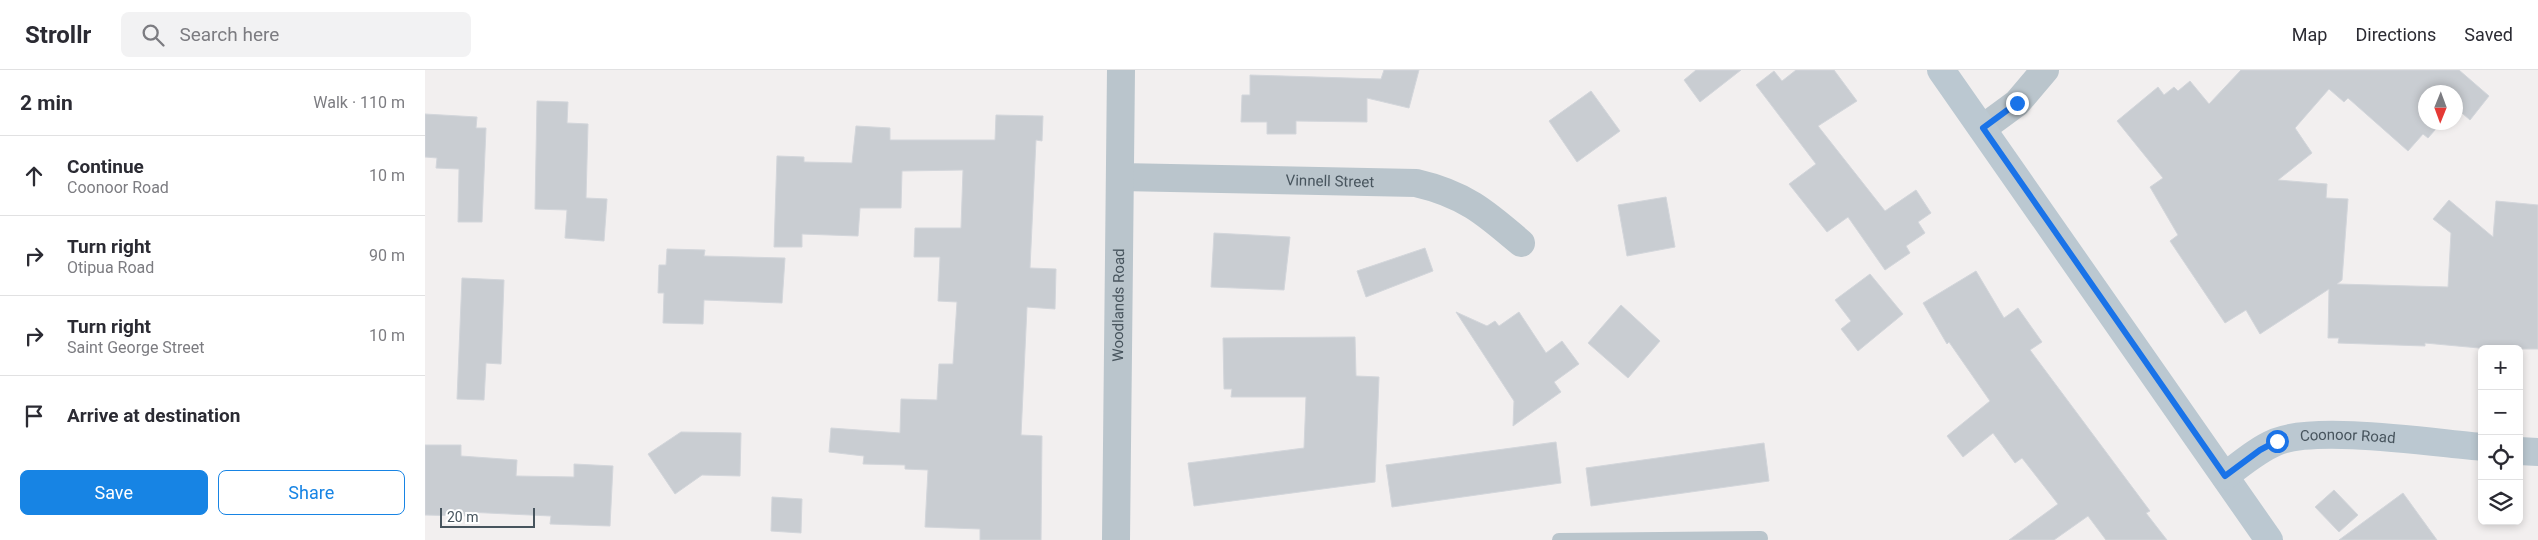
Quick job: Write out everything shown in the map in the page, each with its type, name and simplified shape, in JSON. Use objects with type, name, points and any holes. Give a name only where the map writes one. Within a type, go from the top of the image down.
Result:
[{"type":"street","name":"Woodlands Road","points":[[1116,540],[1121,70]]},
{"type":"street","points":[[1941,70],[2269,540]]},
{"type":"street","points":[[1983,128],[2017,103],[2045,70]]},
{"type":"street","name":"Vinnell Street","points":[[1120,177],[1415,183],[1438,188],[1465,199],[1521,244]]},
{"type":"street","name":"Coonoor Road","points":[[2225,476],[2260,450],[2277,441],[2295,437],[2356,436],[2478,447]]},
{"type":"street","points":[[2523,450],[2538,452]]},
{"type":"lane","points":[[1559,540],[1761,538]]},
{"type":"building","points":[[1384,70],[1419,70],[1409,108],[1367,98],[1367,122],[1296,121],[1296,134],[1267,134],[1267,122],[1241,122],[1242,95],[1250,95],[1250,75],[1381,79]]},
{"type":"building","points":[[1696,70],[1741,70],[1700,102],[1684,80]]},
{"type":"building","points":[[1796,70],[1834,70],[1857,101],[1818,126],[1885,211],[1916,190],[1931,213],[1918,222],[1925,233],[1906,246],[1910,253],[1885,270],[1848,217],[1827,232],[1789,184],[1816,164],[1756,85],[1774,71],[1782,81]]},
{"type":"building","points":[[2241,70],[2459,70],[2489,96],[2470,120],[2463,114],[2463,85],[2418,85],[2418,130],[2435,130],[2428,138],[2423,134],[2408,151],[2348,98],[2344,102],[2329,89],[2295,128],[2312,153],[2278,180],[2327,184],[2326,198],[2348,199],[2342,280],[2337,284],[2448,287],[2451,233],[2433,219],[2449,200],[2493,237],[2496,201],[2538,205],[2538,349],[2523,349],[2523,345],[2478,345],[2478,348],[2425,343],[2425,346],[2338,343],[2339,338],[2328,338],[2329,289],[2260,334],[2246,310],[2225,323],[2170,241],[2178,235],[2150,187],[2163,178],[2117,121],[2158,87],[2164,95],[2174,87],[2178,91],[2190,81],[2209,104]]},
{"type":"building","points":[[1591,91],[1620,131],[1577,162],[1549,121]]},
{"type":"building","points":[[537,101],[568,102],[567,123],[588,124],[586,198],[607,199],[604,241],[565,238],[567,210],[535,209]]},
{"type":"building","points":[[425,114],[477,117],[476,128],[486,128],[482,222],[458,222],[459,169],[436,168],[437,158],[425,157]]},
{"type":"building","points":[[996,115],[1043,116],[1042,141],[1036,140],[1030,268],[1056,269],[1055,309],[1027,307],[1021,435],[1042,436],[1041,540],[980,540],[980,529],[925,527],[928,470],[905,469],[905,465],[863,464],[864,456],[829,452],[831,428],[900,433],[901,399],[937,400],[939,364],[953,364],[957,302],[938,301],[940,257],[914,257],[915,228],[961,228],[963,170],[902,171],[901,208],[860,208],[858,236],[802,234],[802,247],[774,247],[777,156],[804,157],[804,162],[852,163],[856,126],[890,128],[890,140],[995,140]]},
{"type":"building","points":[[1666,197],[1675,247],[1627,256],[1618,205]]},
{"type":"building","points":[[1214,233],[1290,237],[1284,290],[1211,287]]},
{"type":"building","points":[[1425,248],[1433,271],[1366,297],[1357,271]]},
{"type":"building","points":[[667,249],[705,250],[704,256],[785,258],[782,303],[704,300],[703,324],[663,323],[664,293],[658,293],[659,265],[666,265]]},
{"type":"building","points":[[1976,271],[2004,318],[2018,308],[2042,342],[2030,350],[2150,511],[2146,513],[2167,540],[2106,540],[2088,516],[2054,540],[2009,540],[2058,504],[2022,458],[2015,463],[1993,433],[1963,457],[1947,436],[1990,401],[1949,342],[1947,344],[1923,303]]},
{"type":"building","points":[[1870,274],[1903,314],[1858,351],[1841,329],[1851,321],[1835,300]]},
{"type":"building","points":[[462,278],[504,280],[501,364],[486,363],[484,400],[457,399]]},
{"type":"building","points":[[1621,305],[1660,341],[1628,378],[1588,343]]},
{"type":"building","points":[[1456,312],[1487,326],[1495,321],[1499,326],[1519,312],[1546,353],[1562,341],[1579,364],[1554,382],[1561,392],[1513,426],[1514,401]]},
{"type":"building","points":[[1355,337],[1356,376],[1379,377],[1375,482],[1194,506],[1188,463],[1304,448],[1306,397],[1231,397],[1232,389],[1224,389],[1223,338]]},
{"type":"building","points":[[681,432],[741,433],[740,476],[702,475],[675,494],[648,454]]},
{"type":"building","points":[[1556,442],[1561,483],[1392,507],[1386,465]]},
{"type":"building","points":[[1764,443],[1769,481],[1591,506],[1586,468]]},
{"type":"building","points":[[425,445],[461,445],[461,456],[517,460],[516,476],[574,477],[574,464],[613,466],[610,526],[550,524],[551,516],[466,512],[466,516],[425,515]]},
{"type":"building","points":[[2334,490],[2358,515],[2339,532],[2315,507]]},
{"type":"building","points":[[2403,493],[2437,540],[2339,540]]},
{"type":"building","points":[[772,497],[802,499],[801,533],[771,531]]},
{"type":"route","points":[[2017,103],[1983,128],[2225,476],[2260,450],[2277,441]]}]
